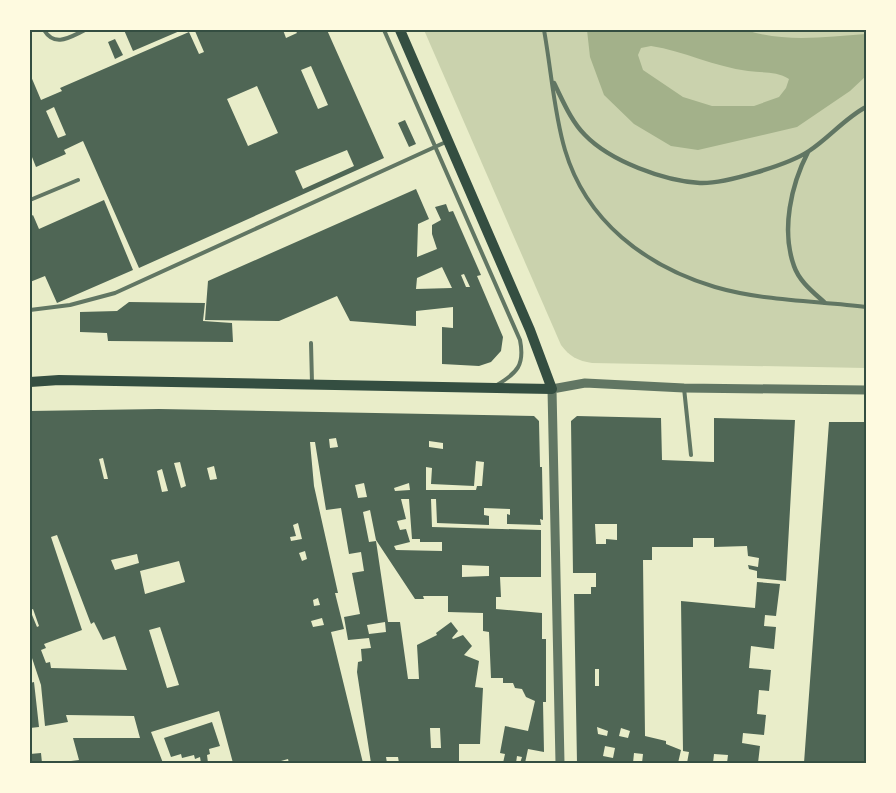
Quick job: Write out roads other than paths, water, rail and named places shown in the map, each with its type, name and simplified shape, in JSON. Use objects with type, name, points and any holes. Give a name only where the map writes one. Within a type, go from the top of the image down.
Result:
[{"type":"main road","points":[[30,382],[552,389],[530,330],[400,30]]},
{"type":"street","points":[[554,83],[570,114],[585,136],[608,152],[636,167],[676,180],[701,183],[727,179],[785,163],[808,151],[866,107]]},
{"type":"street","points":[[808,151],[798,171],[792,193],[789,240],[794,267],[806,286],[824,302]]},
{"type":"street","points":[[560,763],[552,389],[585,383],[684,388],[866,390]]},
{"type":"lane","points":[[44,30],[53,40],[61,41],[85,30]]},
{"type":"lane","points":[[384,30],[520,340],[523,355],[517,370],[493,388]]},
{"type":"lane","points":[[544,30],[564,150],[576,181],[589,204],[629,244],[658,262],[716,287],[758,295],[866,308]]},
{"type":"lane","points":[[30,310],[70,305],[115,293],[448,141]]},
{"type":"lane","points":[[30,200],[78,180]]},
{"type":"lane","points":[[311,342],[312,385]]},
{"type":"lane","points":[[684,388],[691,455]]}]
